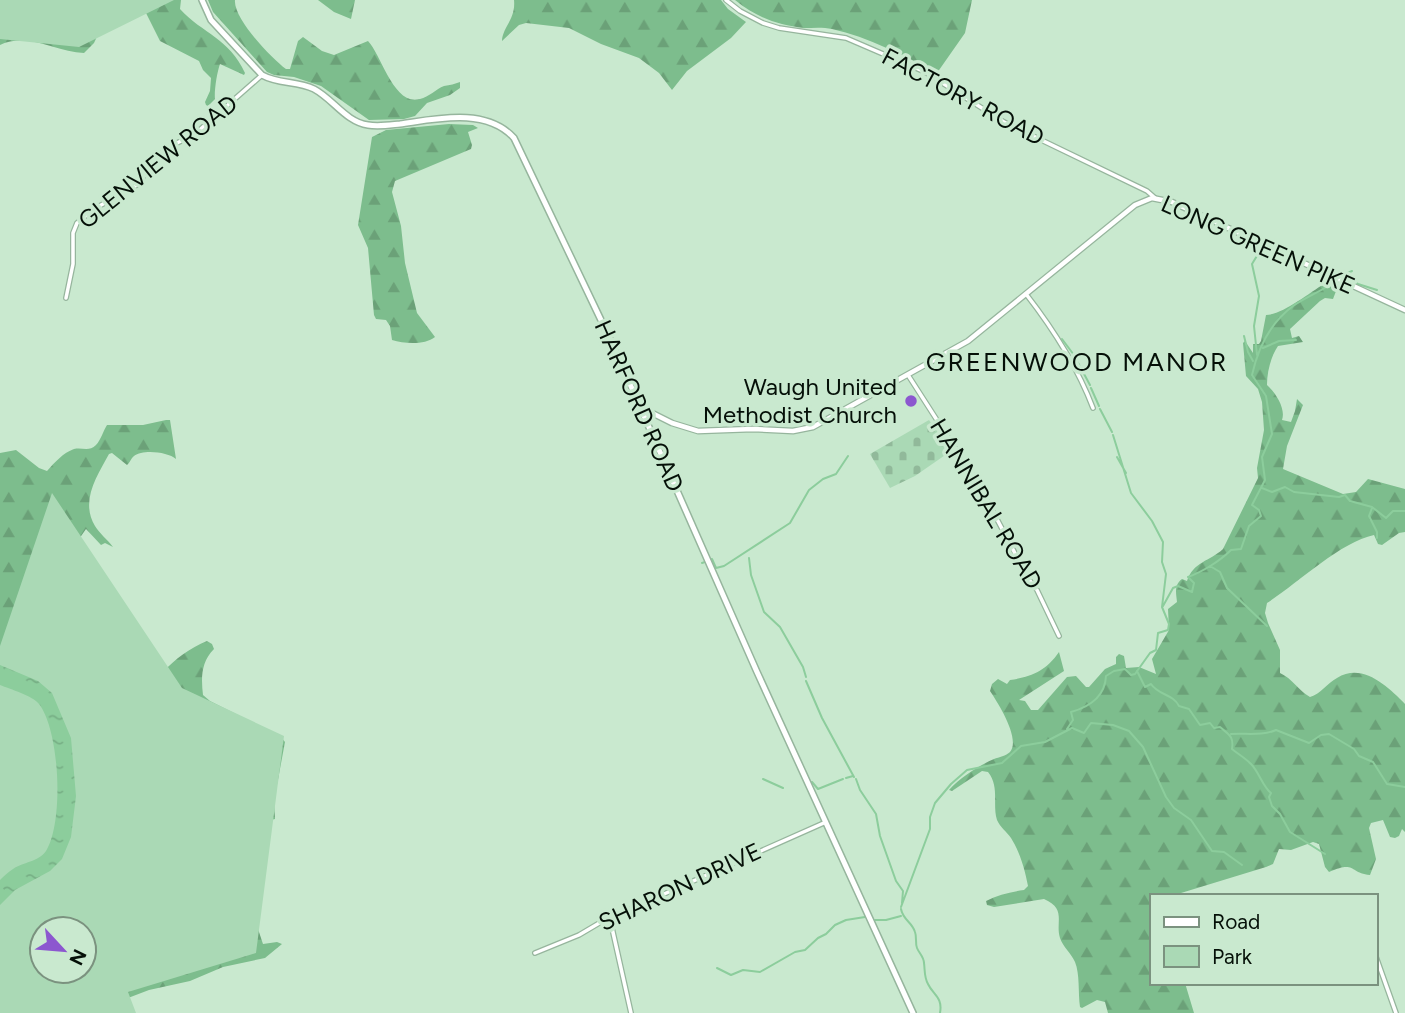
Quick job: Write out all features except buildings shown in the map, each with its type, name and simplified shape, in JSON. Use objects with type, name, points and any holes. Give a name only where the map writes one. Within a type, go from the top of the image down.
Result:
[{"type":"main road","points":[[202,0],[211,20],[262,75]]},
{"type":"main road","name":"HARFORD ROAD","points":[[262,75],[275,81],[310,87],[353,119],[367,125],[467,118],[488,122],[509,133],[529,166],[640,407],[757,672],[913,1013]]},
{"type":"street","name":"FACTORY ROAD","points":[[726,0],[763,23],[853,40],[925,72],[949,85],[996,118],[1147,191],[1155,198]]},
{"type":"street","name":"GLENVIEW ROAD","points":[[66,298],[74,252],[73,233],[78,223],[94,209],[137,185],[165,149],[195,134],[262,75]]},
{"type":"street","name":"LONG GREEN PIKE","points":[[640,407],[672,423],[698,431],[799,430],[822,423],[968,341],[1135,205],[1147,199],[1172,202],[1405,310]]},
{"type":"street","points":[[1026,295],[1062,343],[1086,388],[1093,408]]},
{"type":"street","name":"HANNIBAL ROAD","points":[[908,375],[979,487],[1024,572],[1037,590],[1059,636]]},
{"type":"street","name":"SHARON DRIVE","points":[[535,953],[826,822]]},
{"type":"street","points":[[610,919],[631,1013]]},
{"type":"street","points":[[1377,960],[1396,1013]]},
{"type":"green space","points":[[0,0],[181,0],[180,9],[223,44],[239,61],[245,73],[244,75],[220,64],[215,99],[206,105],[211,78],[199,61],[160,41],[145,11],[100,30],[94,43],[84,53],[32,42],[0,45]]},
{"type":"green space","points":[[0,0],[174,0],[79,47],[0,39]]},
{"type":"green space","points":[[208,0],[235,0],[246,27],[286,69],[290,69],[298,41],[303,37],[322,51],[334,55],[368,41],[389,78],[403,95],[420,99],[444,86],[460,82],[460,88],[450,95],[427,103],[415,116],[369,120],[321,86],[267,72],[213,12]]},
{"type":"green space","points":[[318,0],[355,0],[351,19],[334,12]]},
{"type":"green space","points":[[514,0],[721,0],[728,9],[746,22],[731,38],[687,71],[672,90],[659,73],[639,58],[601,44],[569,28],[526,23],[519,25],[502,41],[513,13]]},
{"type":"green space","points":[[735,0],[972,0],[965,33],[937,73],[846,32],[785,25],[759,16]]},
{"type":"green space","points":[[449,124],[473,125],[478,128],[468,132],[471,149],[395,181],[392,192],[417,313],[435,337],[420,343],[392,340],[390,326],[386,320],[376,319],[374,315],[368,248],[358,225],[372,137],[386,130]]},
{"type":"green space","points":[[1326,278],[1338,286],[1333,299],[1325,298],[1320,301],[1290,329],[1292,338],[1299,336],[1303,342],[1278,346],[1269,370],[1267,385],[1279,401],[1283,411],[1282,420],[1291,422],[1297,399],[1303,405],[1287,446],[1283,469],[1343,494],[1356,492],[1368,479],[1405,489],[1405,532],[1382,545],[1378,544],[1374,535],[1347,546],[1267,603],[1265,613],[1280,650],[1280,673],[1310,697],[1337,678],[1356,673],[1383,684],[1405,704],[1405,832],[1402,829],[1399,836],[1390,837],[1383,820],[1371,823],[1369,828],[1376,859],[1370,875],[1348,867],[1329,872],[1319,844],[1313,842],[1291,850],[1279,849],[1273,864],[1266,867],[1180,894],[1150,894],[1150,985],[1186,985],[1194,1013],[1108,1013],[1105,1002],[1097,1000],[1082,1008],[1077,967],[1060,938],[1056,907],[1044,899],[994,907],[987,905],[986,901],[1024,890],[1028,886],[1017,849],[997,820],[992,778],[988,772],[982,771],[952,791],[949,790],[976,768],[1010,752],[1013,746],[1011,730],[990,691],[992,684],[998,679],[1007,684],[1010,680],[1031,675],[1049,664],[1059,652],[1064,671],[1019,700],[1025,701],[1031,710],[1038,710],[1067,677],[1076,676],[1089,687],[1105,669],[1116,664],[1119,654],[1124,656],[1126,668],[1139,667],[1156,674],[1152,659],[1169,630],[1168,609],[1177,602],[1178,584],[1182,579],[1187,581],[1193,570],[1223,549],[1258,478],[1257,468],[1264,430],[1262,402],[1258,389],[1246,376],[1243,343],[1245,341],[1253,353],[1253,344],[1259,344],[1261,341],[1266,315],[1295,303],[1324,284]]},
{"type":"green space","points":[[170,420],[176,459],[162,453],[149,452],[134,456],[127,465],[112,453],[109,454],[95,480],[89,507],[97,529],[113,547],[105,543],[101,545],[86,529],[79,539],[163,672],[183,654],[207,641],[214,649],[203,670],[203,695],[281,737],[285,742],[274,801],[275,819],[262,822],[71,915],[28,915],[28,985],[98,985],[98,968],[258,929],[263,944],[282,944],[265,958],[223,967],[190,981],[149,990],[128,998],[0,1013],[0,453],[16,450],[47,471],[70,451],[96,445],[107,425],[143,425]]},
{"type":"green space","points":[[929,420],[951,451],[915,476],[890,488],[870,454]]},
{"type":"green space","points":[[52,493],[182,688],[284,736],[256,953],[128,992],[136,1013],[0,1013],[0,646]]},
{"type":"water","points":[[0,665],[38,681],[52,693],[71,738],[76,796],[71,837],[62,859],[50,871],[15,890],[0,905],[0,880],[13,869],[46,851],[55,820],[57,777],[46,717],[36,701],[0,685]]},
{"type":"waterway","points":[[1257,355],[1254,326],[1259,296],[1252,264],[1263,246]]},
{"type":"waterway","points":[[1343,275],[1352,271]]},
{"type":"waterway","points":[[1341,275],[1377,290]]},
{"type":"waterway","points":[[1163,606],[1173,588],[1178,586],[1192,592],[1194,583],[1188,577],[1211,566],[1231,550],[1241,549],[1249,526],[1261,516],[1259,510],[1252,505],[1265,480],[1262,457],[1272,434],[1266,396],[1252,375],[1255,365],[1266,337],[1278,320],[1298,303],[1336,281]]},
{"type":"waterway","points":[[1244,336],[1253,361]]},
{"type":"waterway","points":[[1062,339],[1074,355]]},
{"type":"waterway","points":[[1263,348],[1279,341],[1296,340]]},
{"type":"waterway","points":[[1077,361],[1090,385]]},
{"type":"waterway","points":[[1091,388],[1099,406]]},
{"type":"waterway","points":[[1100,409],[1112,432]]},
{"type":"waterway","points":[[1067,729],[1073,720],[1071,712],[1095,700],[1103,690],[1106,676],[1125,669],[1131,675],[1135,674],[1150,653],[1156,650],[1158,633],[1168,630],[1169,624],[1162,607],[1166,574],[1162,562],[1163,542],[1152,521],[1131,493],[1113,435]]},
{"type":"waterway","points":[[712,559],[716,568],[724,566],[790,523],[809,490],[823,479],[836,474],[848,456]]},
{"type":"waterway","points":[[1117,457],[1126,473]]},
{"type":"waterway","points":[[1262,488],[1272,492],[1285,487],[1294,492],[1339,497],[1345,495],[1350,501],[1372,507],[1386,518],[1393,511],[1405,511]]},
{"type":"waterway","points":[[1372,508],[1369,516],[1377,538]]},
{"type":"waterway","points":[[749,558],[751,575],[764,612],[780,627],[806,677]]},
{"type":"waterway","points":[[1210,566],[1220,572],[1227,588],[1267,626]]},
{"type":"waterway","points":[[1137,671],[1145,687],[1151,684],[1179,706],[1189,709],[1200,725],[1210,723],[1214,728],[1220,727],[1228,734],[1232,749],[1254,767],[1271,793],[1269,797],[1272,806],[1290,832],[1325,854]]},
{"type":"waterway","points":[[806,681],[822,718],[854,777]]},
{"type":"waterway","points":[[901,907],[930,829],[930,817],[935,803],[951,784],[967,770],[1002,763],[1021,746],[1045,742],[1072,728],[1084,733],[1091,723],[1113,725],[1129,731],[1143,747],[1166,797],[1174,808],[1191,820],[1212,851],[1224,852],[1242,865]]},
{"type":"waterway","points":[[1231,734],[1260,734],[1276,730],[1309,743],[1321,735],[1329,734],[1354,749],[1359,756],[1373,762],[1387,784],[1405,787]]},
{"type":"waterway","points":[[846,778],[853,776]]},
{"type":"waterway","points":[[763,779],[783,788]]},
{"type":"waterway","points":[[812,782],[818,789],[843,779]]},
{"type":"waterway","points":[[856,779],[876,814],[880,836],[896,881],[903,891],[902,903]]},
{"type":"waterway","points":[[901,909],[915,932],[917,948],[924,961],[926,979],[939,1000],[940,1013]]},
{"type":"waterway","points":[[875,920],[901,916]]},
{"type":"waterway","points":[[717,968],[731,975],[743,970],[760,972],[795,952],[805,950],[835,925],[865,917]]},
{"type":"place","name":"Waugh United Methodist Church","points":[[911,401]]},
{"type":"district","name":"GREENWOOD MANOR","points":[[1077,362]]}]
